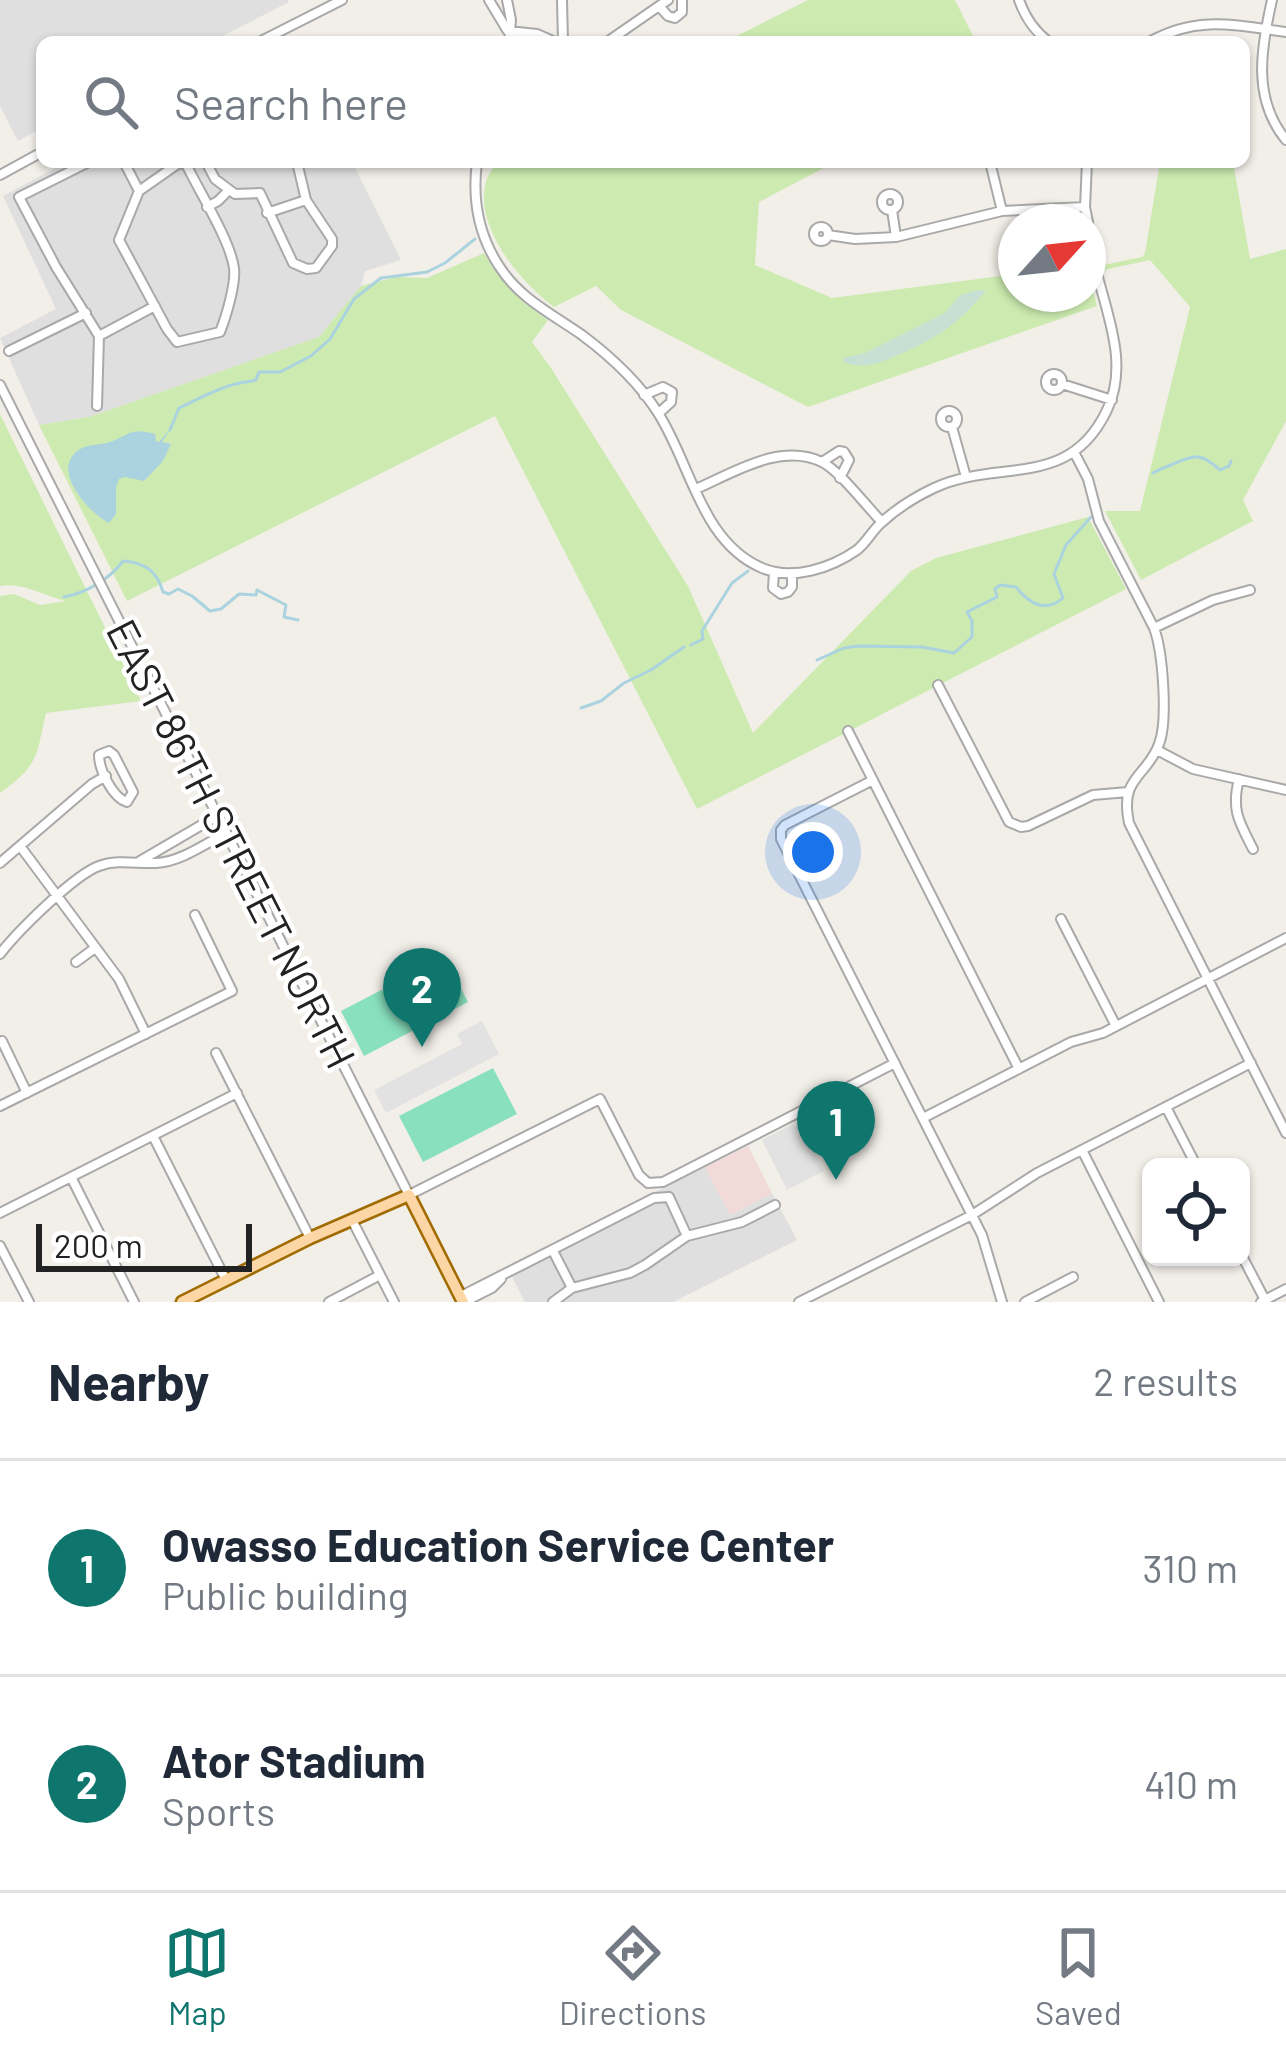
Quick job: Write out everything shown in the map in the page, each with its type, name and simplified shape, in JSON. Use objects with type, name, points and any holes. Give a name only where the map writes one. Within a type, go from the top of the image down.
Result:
[{"type":"main road","points":[[182,1302],[310,1238],[409,1196]]},
{"type":"main road","name":"EAST 86TH STREET NORTH","points":[[409,1196],[463,1300]]},
{"type":"street","points":[[272,36],[342,0]]},
{"type":"street","points":[[489,0],[508,36]]},
{"type":"street","points":[[507,0],[508,36]]},
{"type":"street","points":[[559,36],[562,0]]},
{"type":"street","points":[[616,36],[663,3],[666,14],[675,18],[683,10],[682,0]]},
{"type":"street","points":[[1019,0],[1041,36]]},
{"type":"street","points":[[1272,0],[1261,69],[1263,96],[1286,140]]},
{"type":"street","points":[[1162,36],[1197,24],[1224,22],[1286,32]]},
{"type":"street","points":[[508,36],[542,36]]},
{"type":"street","points":[[0,175],[36,155]]},
{"type":"street","points":[[77,168],[19,196],[99,336],[97,406]]},
{"type":"street","points":[[127,168],[140,191]]},
{"type":"street","points":[[172,168],[140,191],[119,240],[177,342],[220,332],[235,270],[188,168]]},
{"type":"street","points":[[209,168],[215,179],[242,196],[260,193],[293,263],[316,268],[332,238],[306,200],[299,168]]},
{"type":"street","points":[[477,168],[479,224],[508,280],[613,361],[644,395],[658,413],[716,530],[730,547],[774,572],[817,570],[858,549],[882,522],[939,486],[966,477],[1034,469],[1074,452],[1093,434],[1112,400],[1116,356],[1106,308]]},
{"type":"street","points":[[991,168],[1000,204]]},
{"type":"street","points":[[1085,204],[1087,168]]},
{"type":"street","points":[[208,207],[230,190]]},
{"type":"street","points":[[267,213],[306,200]]},
{"type":"street","points":[[892,210],[896,237]]},
{"type":"street","points":[[828,235],[896,237],[998,212]]},
{"type":"street","points":[[99,336],[155,306]]},
{"type":"street","points":[[10,351],[86,313]]},
{"type":"street","points":[[1062,384],[1112,400]]},
{"type":"street","name":"EAST 86TH STREET NORTH","points":[[0,385],[409,1196]]},
{"type":"street","points":[[644,395],[663,387],[672,392],[670,402],[658,413]]},
{"type":"street","points":[[952,427],[966,477]]},
{"type":"street","points":[[822,462],[844,452],[849,460],[840,478]]},
{"type":"street","points":[[1074,452],[1088,478],[1099,521],[1154,628],[1162,659],[1163,725],[1157,750],[1128,792],[1129,823],[1286,1133]]},
{"type":"street","points":[[696,489],[760,460],[803,458],[822,462],[882,522]]},
{"type":"street","points":[[774,572],[773,588],[781,594],[792,587],[792,573]]},
{"type":"street","points":[[1154,628],[1214,600],[1250,590]]},
{"type":"street","points":[[938,685],[1005,818],[1015,825],[1028,826],[1093,794],[1128,792]]},
{"type":"street","points":[[848,730],[1019,1069]]},
{"type":"street","points":[[1157,750],[1185,766],[1286,790]]},
{"type":"street","points":[[109,752],[133,792],[127,802],[122,802],[106,776],[99,755],[109,752]]},
{"type":"street","points":[[0,862],[106,776]]},
{"type":"street","points":[[1239,779],[1235,812],[1253,849]]},
{"type":"street","points":[[873,780],[785,825],[781,839],[972,1214],[1002,1302]]},
{"type":"street","points":[[139,862],[217,816]]},
{"type":"street","points":[[0,954],[16,933],[98,866],[172,860],[226,833]]},
{"type":"street","points":[[20,846],[124,988],[146,1034]]},
{"type":"street","points":[[0,1106],[232,991],[196,915]]},
{"type":"street","points":[[1060,919],[1116,1026]]},
{"type":"street","points":[[923,1118],[1286,938]]},
{"type":"street","points":[[76,962],[95,947]]},
{"type":"street","points":[[2,1041],[27,1093]]},
{"type":"street","points":[[216,1053],[310,1238]]},
{"type":"street","points":[[409,1196],[600,1099],[639,1175],[657,1184],[895,1063]]},
{"type":"street","points":[[799,1302],[1251,1063]]},
{"type":"street","points":[[0,1213],[237,1093]]},
{"type":"street","points":[[1166,1107],[1192,1158]]},
{"type":"street","points":[[153,1136],[226,1280]]},
{"type":"street","points":[[1082,1150],[1159,1302]]},
{"type":"street","points":[[71,1177],[134,1302]]},
{"type":"street","points":[[463,1300],[654,1198],[669,1197],[683,1238]]},
{"type":"street","points":[[554,1302],[572,1288],[630,1273],[683,1238],[742,1222],[775,1205]]},
{"type":"street","points":[[352,1219],[394,1302]]},
{"type":"street","points":[[0,1246],[29,1302]]},
{"type":"street","points":[[553,1251],[572,1288]]},
{"type":"street","points":[[1247,1266],[1263,1301],[1286,1289]]},
{"type":"street","points":[[329,1302],[380,1275]]},
{"type":"street","points":[[1024,1302],[1073,1277]]},
{"type":"shaded area","points":[[0,0],[289,2],[223,36],[36,36],[36,131],[18,141],[0,106]]},
{"type":"shaded area","points":[[56,168],[355,168],[401,260],[365,271],[361,286],[320,337],[89,417],[39,425],[0,338],[56,309],[3,196]]},
{"type":"shaded area","points":[[482,1021],[499,1054],[386,1113],[374,1090],[462,1044],[457,1034]]},
{"type":"shaded area","points":[[800,1124],[824,1171],[787,1190],[762,1140]]},
{"type":"shaded area","points":[[748,1146],[772,1193],[730,1215],[705,1167]]},
{"type":"shaded area","points":[[705,1167],[730,1215],[772,1193],[797,1240],[673,1302],[525,1302],[507,1267]]},
{"type":"green space","points":[[808,0],[955,0],[973,36],[737,36]]},
{"type":"green space","points":[[493,168],[824,168],[759,202],[755,265],[832,298],[998,276],[998,312],[1080,312],[808,407],[621,310],[596,286],[554,307],[527,283],[502,250],[486,214],[484,196]]},
{"type":"green space","points":[[1159,168],[1234,168],[1250,259],[1286,249],[1286,421],[1243,500],[1253,521],[1141,580],[1105,511],[1140,511],[1190,307],[1150,260],[1106,270],[1106,264],[1142,257]]},
{"type":"green space","points":[[484,253],[512,291],[548,320],[532,342],[688,586],[753,733],[911,571],[936,558],[1088,517],[1126,589],[697,809],[495,416],[127,601],[39,425],[89,417],[319,337],[361,286],[396,277],[427,278]]},
{"type":"green space","points":[[986,291],[927,341],[872,364],[844,362],[843,358],[865,353],[945,313],[959,296]]},
{"type":"green space","points":[[0,414],[141,701],[46,713],[34,759],[0,793],[0,596],[14,594],[40,605],[66,601],[0,586]]},
{"type":"green space","points":[[445,957],[468,1002],[364,1056],[341,1011]]},
{"type":"green space","points":[[493,1068],[517,1114],[423,1162],[399,1116]]},
{"type":"water","points":[[172,427],[162,442],[171,444],[163,461],[144,481],[119,479],[116,514],[109,523],[85,503],[68,472],[78,450],[135,431],[155,434],[159,442]]},
{"type":"waterway","points":[[170,430],[179,408],[222,388],[256,380],[259,372],[280,372],[311,356],[330,339],[354,299],[381,278],[427,272],[475,239]]},
{"type":"waterway","points":[[1153,473],[1193,457],[1208,460],[1220,470],[1231,461]]},
{"type":"waterway","points":[[817,660],[858,646],[922,647],[954,653],[972,637],[967,612],[997,597],[995,589],[1000,585],[1016,587],[1038,604],[1057,603],[1063,598],[1054,574],[1066,545],[1091,517]]},
{"type":"waterway","points":[[64,597],[97,584],[123,561],[149,569],[163,592],[178,589],[210,611],[221,609],[239,594],[256,595],[257,590],[286,605],[284,617],[298,620]]},
{"type":"waterway","points":[[691,645],[703,639],[702,631],[732,583],[748,571]]},
{"type":"waterway","points":[[581,708],[601,701],[684,647]]},
{"type":"place","name":"Ator Stadium","points":[[422,1047]]},
{"type":"place","name":"Owasso Education Service Center","points":[[836,1180]]}]
